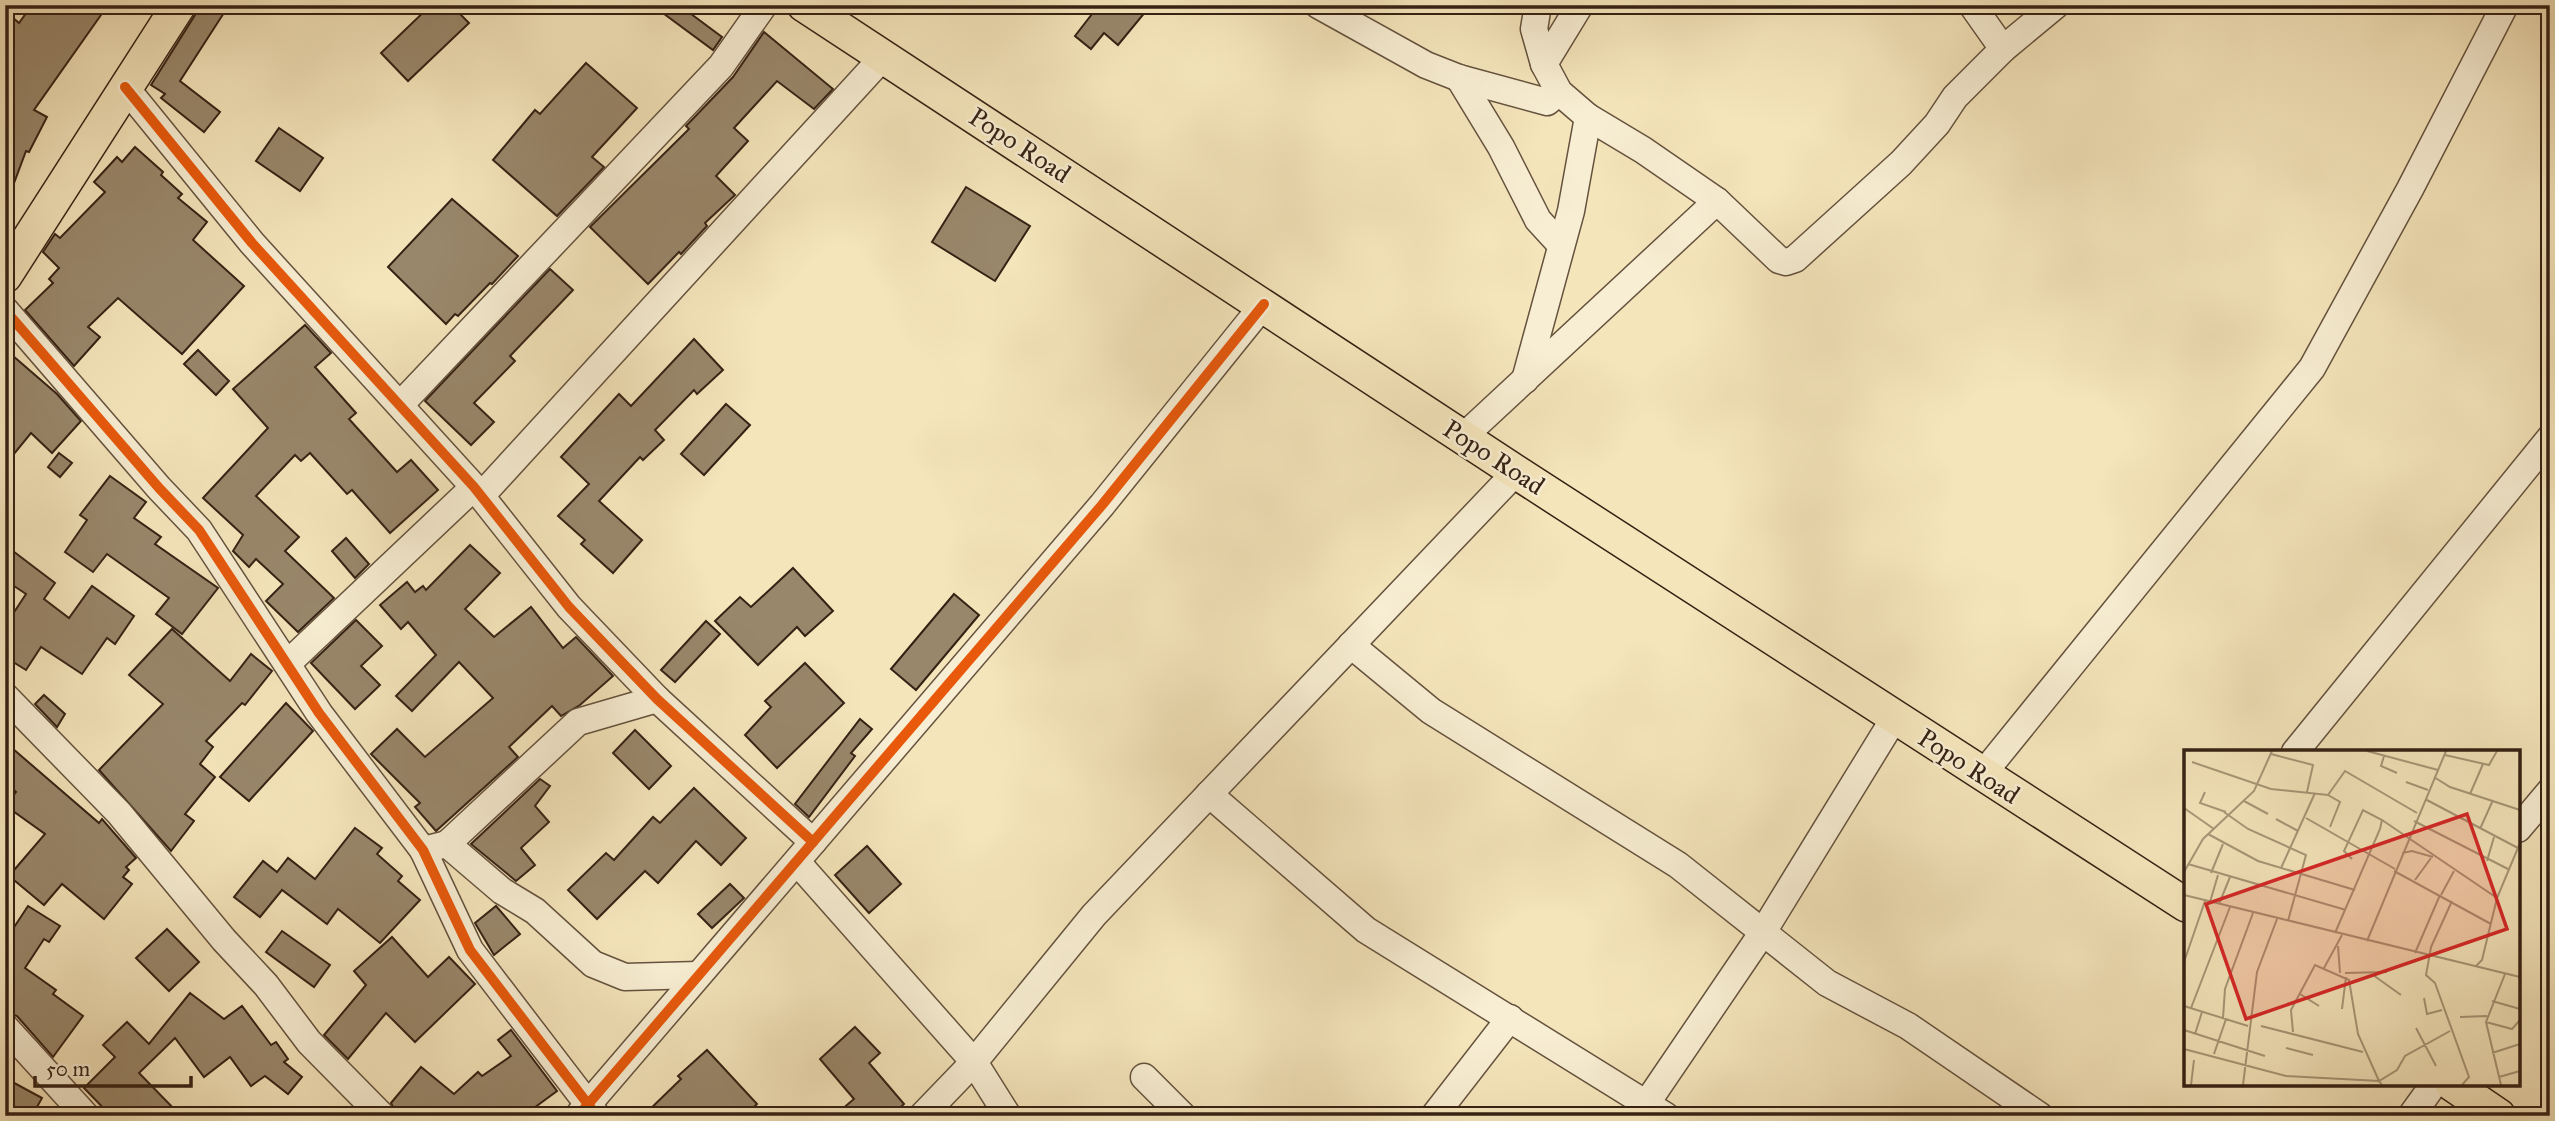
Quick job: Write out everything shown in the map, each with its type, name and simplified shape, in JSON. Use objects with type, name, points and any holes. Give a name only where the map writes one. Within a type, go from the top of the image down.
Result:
[{"type":"main road","points":[[5,276],[179,5]]},
{"type":"main road","name":"Popo Road","points":[[804,5],[1982,775],[2183,897]]},
{"type":"main road","points":[[2455,1086],[2499,1116]]},
{"type":"street","points":[[400,405],[720,66],[764,5]]},
{"type":"street","points":[[1318,5],[1426,65],[1459,78],[1547,102],[1559,92]]},
{"type":"street","points":[[1538,5],[1534,29],[1544,64],[1559,92],[1588,117],[1643,150],[1717,201],[1779,260],[1786,262],[1795,258],[1901,163],[1937,124],[1955,97],[2003,49],[2056,5]]},
{"type":"street","points":[[1544,64],[1580,5]]},
{"type":"street","points":[[1972,5],[2003,49]]},
{"type":"street","points":[[1982,775],[2312,368],[2410,189],[2504,5]]},
{"type":"street","points":[[288,663],[477,491],[884,57]]},
{"type":"street","points":[[1459,78],[1500,147],[1538,220],[1560,244]]},
{"type":"street","points":[[125,87],[252,243],[477,491],[569,607],[805,852],[974,1062],[1008,1116]]},
{"type":"street","points":[[1524,380],[1571,211],[1588,117]]},
{"type":"street","points":[[1463,438],[1717,201]]},
{"type":"street","points":[[435,847],[470,950],[587,1112],[698,975],[1102,505],[1264,304]]},
{"type":"street","points":[[5,310],[159,488],[199,530],[288,663],[318,713],[435,847],[535,911],[593,964],[625,977],[698,975]]},
{"type":"street","points":[[2297,750],[2550,438]]},
{"type":"street","points":[[922,1116],[974,1062],[1094,915],[1516,472]]},
{"type":"street","points":[[1351,645],[1431,711],[1678,865],[1827,983],[1908,1026],[2039,1116]]},
{"type":"street","points":[[5,696],[119,813],[224,940],[266,985],[309,1042],[382,1116]]},
{"type":"street","points":[[435,847],[578,722],[657,699]]},
{"type":"street","points":[[1209,794],[1366,930],[1510,1018],[1650,1111],[1895,718]]},
{"type":"street","points":[[2520,827],[2550,791]]},
{"type":"street","points":[[1434,1116],[1510,1018]]},
{"type":"street","points":[[5,1027],[86,1116]]},
{"type":"street","points":[[1144,1077],[1183,1116]]},
{"type":"street","points":[[2411,1116],[2433,1086]]},
{"type":"building","points":[[32,5],[108,5],[34,110],[47,117],[29,152],[26,151],[7,202],[5,152],[13,138],[5,132],[5,11],[19,23]]},
{"type":"building","points":[[198,5],[229,5],[180,81],[220,112],[204,132],[161,98],[165,94],[151,85],[195,15]]},
{"type":"building","points":[[431,5],[451,5],[469,23],[408,81],[381,53]]},
{"type":"building","points":[[652,5],[679,5],[722,37],[713,50]]},
{"type":"building","points":[[1099,5],[1151,5],[1118,45],[1104,33],[1091,49],[1075,36]]},
{"type":"building","points":[[764,32],[833,89],[814,109],[777,81],[734,128],[748,141],[716,176],[735,195],[705,223],[707,226],[681,254],[679,252],[648,284],[590,227],[689,129],[686,126],[733,77]]},
{"type":"building","points":[[586,63],[637,108],[592,157],[604,167],[557,216],[493,160],[535,110],[540,114]]},
{"type":"building","points":[[279,128],[323,158],[300,191],[256,161]]},
{"type":"building","points":[[135,147],[163,172],[161,175],[182,194],[178,198],[207,222],[193,240],[244,286],[182,354],[118,298],[88,327],[100,337],[74,366],[25,310],[53,283],[49,279],[59,268],[43,252],[55,234],[60,238],[105,192],[94,182],[117,157],[122,162]]},
{"type":"building","points":[[966,187],[1030,226],[995,281],[932,242]]},
{"type":"building","points":[[452,199],[518,256],[492,284],[446,324],[388,267]]},
{"type":"building","points":[[550,269],[573,290],[510,356],[515,361],[474,403],[494,422],[471,445],[425,401]]},
{"type":"building","points":[[305,325],[331,353],[315,367],[356,413],[349,419],[397,472],[411,460],[438,490],[390,533],[352,490],[347,494],[310,453],[301,461],[295,455],[256,496],[299,537],[285,551],[334,598],[298,632],[266,601],[283,584],[256,559],[249,567],[233,551],[243,535],[203,498],[268,428],[233,389]]},
{"type":"building","points":[[694,339],[723,370],[697,394],[694,390],[655,430],[664,440],[643,460],[640,457],[599,501],[642,540],[613,573],[581,544],[585,540],[558,516],[589,484],[561,457],[619,394],[631,406]]},
{"type":"building","points":[[5,349],[57,394],[81,421],[52,453],[31,433],[5,465]]},
{"type":"building","points":[[198,350],[229,381],[216,395],[184,364]]},
{"type":"building","points":[[726,404],[750,425],[704,475],[681,454]]},
{"type":"building","points":[[59,453],[72,463],[60,477],[48,467]]},
{"type":"building","points":[[110,476],[146,502],[134,518],[161,537],[155,544],[218,588],[182,634],[156,614],[169,598],[107,554],[93,572],[65,552],[87,520],[80,515]]},
{"type":"building","points":[[346,538],[369,564],[355,578],[332,551]]},
{"type":"building","points":[[5,545],[55,583],[44,599],[69,618],[92,586],[134,616],[115,644],[107,638],[82,674],[41,647],[26,670],[5,657],[5,626],[26,594],[5,580]]},
{"type":"building","points":[[470,545],[500,573],[465,609],[494,637],[531,607],[563,648],[576,637],[613,676],[580,705],[561,716],[552,706],[509,747],[518,757],[436,831],[415,807],[420,803],[371,754],[397,729],[425,757],[493,698],[459,662],[412,711],[396,696],[436,655],[408,622],[401,629],[380,605],[407,582],[415,592],[423,586],[426,590]]},
{"type":"building","points":[[793,568],[833,611],[805,636],[797,627],[758,665],[715,621],[740,597],[751,607]]},
{"type":"building","points":[[954,594],[979,615],[916,690],[891,669]]},
{"type":"building","points":[[356,620],[382,646],[361,666],[380,685],[355,709],[311,663]]},
{"type":"building","points":[[706,621],[720,634],[675,682],[661,670]]},
{"type":"building","points":[[172,629],[230,681],[251,654],[272,671],[245,705],[242,703],[206,741],[213,747],[200,764],[215,777],[185,814],[194,821],[171,851],[99,770],[163,704],[129,675]]},
{"type":"building","points":[[805,663],[844,703],[777,768],[745,735],[771,707],[765,701]]},
{"type":"building","points":[[44,695],[65,714],[57,727],[35,704]]},
{"type":"building","points":[[286,703],[313,731],[249,801],[220,777]]},
{"type":"building","points":[[860,719],[872,729],[851,753],[855,756],[809,817],[795,804]]},
{"type":"building","points":[[635,730],[671,766],[649,789],[613,753]]},
{"type":"building","points":[[5,742],[99,823],[102,819],[136,858],[126,867],[129,870],[123,877],[132,884],[104,919],[62,884],[44,905],[9,876],[45,834],[6,806],[16,792],[5,782]]},
{"type":"building","points":[[540,779],[550,786],[535,806],[549,822],[521,848],[535,865],[516,881],[471,844]]},
{"type":"building","points":[[694,788],[746,838],[721,865],[696,841],[658,883],[645,871],[597,919],[568,890],[606,853],[614,860],[653,817],[660,823]]},
{"type":"building","points":[[355,828],[382,848],[377,854],[402,876],[398,881],[420,900],[380,943],[338,909],[327,924],[282,890],[260,917],[234,897],[263,861],[277,872],[288,858],[315,879]]},
{"type":"building","points":[[867,846],[901,884],[869,913],[835,875]]},
{"type":"building","points":[[730,884],[744,898],[712,928],[698,914]]},
{"type":"building","points":[[28,906],[60,926],[49,942],[44,939],[25,968],[56,990],[53,994],[83,1016],[53,1057],[17,1016],[5,1012],[5,941]]},
{"type":"building","points":[[496,906],[520,934],[494,955],[475,923]]},
{"type":"building","points":[[167,929],[199,962],[169,991],[136,958]]},
{"type":"building","points":[[282,931],[330,965],[314,987],[266,952]]},
{"type":"building","points":[[392,937],[428,977],[449,957],[475,984],[415,1042],[386,1013],[348,1059],[324,1035],[366,985],[354,971]]},
{"type":"building","points":[[190,993],[224,1019],[242,1006],[271,1045],[276,1042],[288,1059],[284,1062],[302,1077],[288,1094],[265,1076],[251,1086],[230,1057],[204,1077],[175,1038],[139,1073],[181,1116],[111,1116],[84,1088],[115,1057],[103,1045],[127,1022],[149,1044]]},
{"type":"building","points":[[855,1027],[880,1053],[869,1063],[904,1104],[891,1116],[834,1116],[854,1099],[820,1059]]},
{"type":"building","points":[[511,1030],[557,1091],[523,1116],[397,1116],[391,1103],[421,1067],[454,1094],[478,1072],[482,1076],[511,1056],[498,1040]]},
{"type":"building","points":[[707,1050],[757,1104],[745,1116],[643,1116],[681,1079],[678,1076]]},
{"type":"building","points":[[5,1078],[42,1098],[32,1116],[5,1116]]},
{"type":"cycle path","points":[[125,87],[252,243],[474,487],[569,607],[657,699],[813,842]]},
{"type":"cycle path","points":[[578,1116],[1102,505],[1264,304]]},
{"type":"cycle path","points":[[5,310],[159,488],[199,530],[319,713],[423,850],[470,950],[597,1116]]}]
